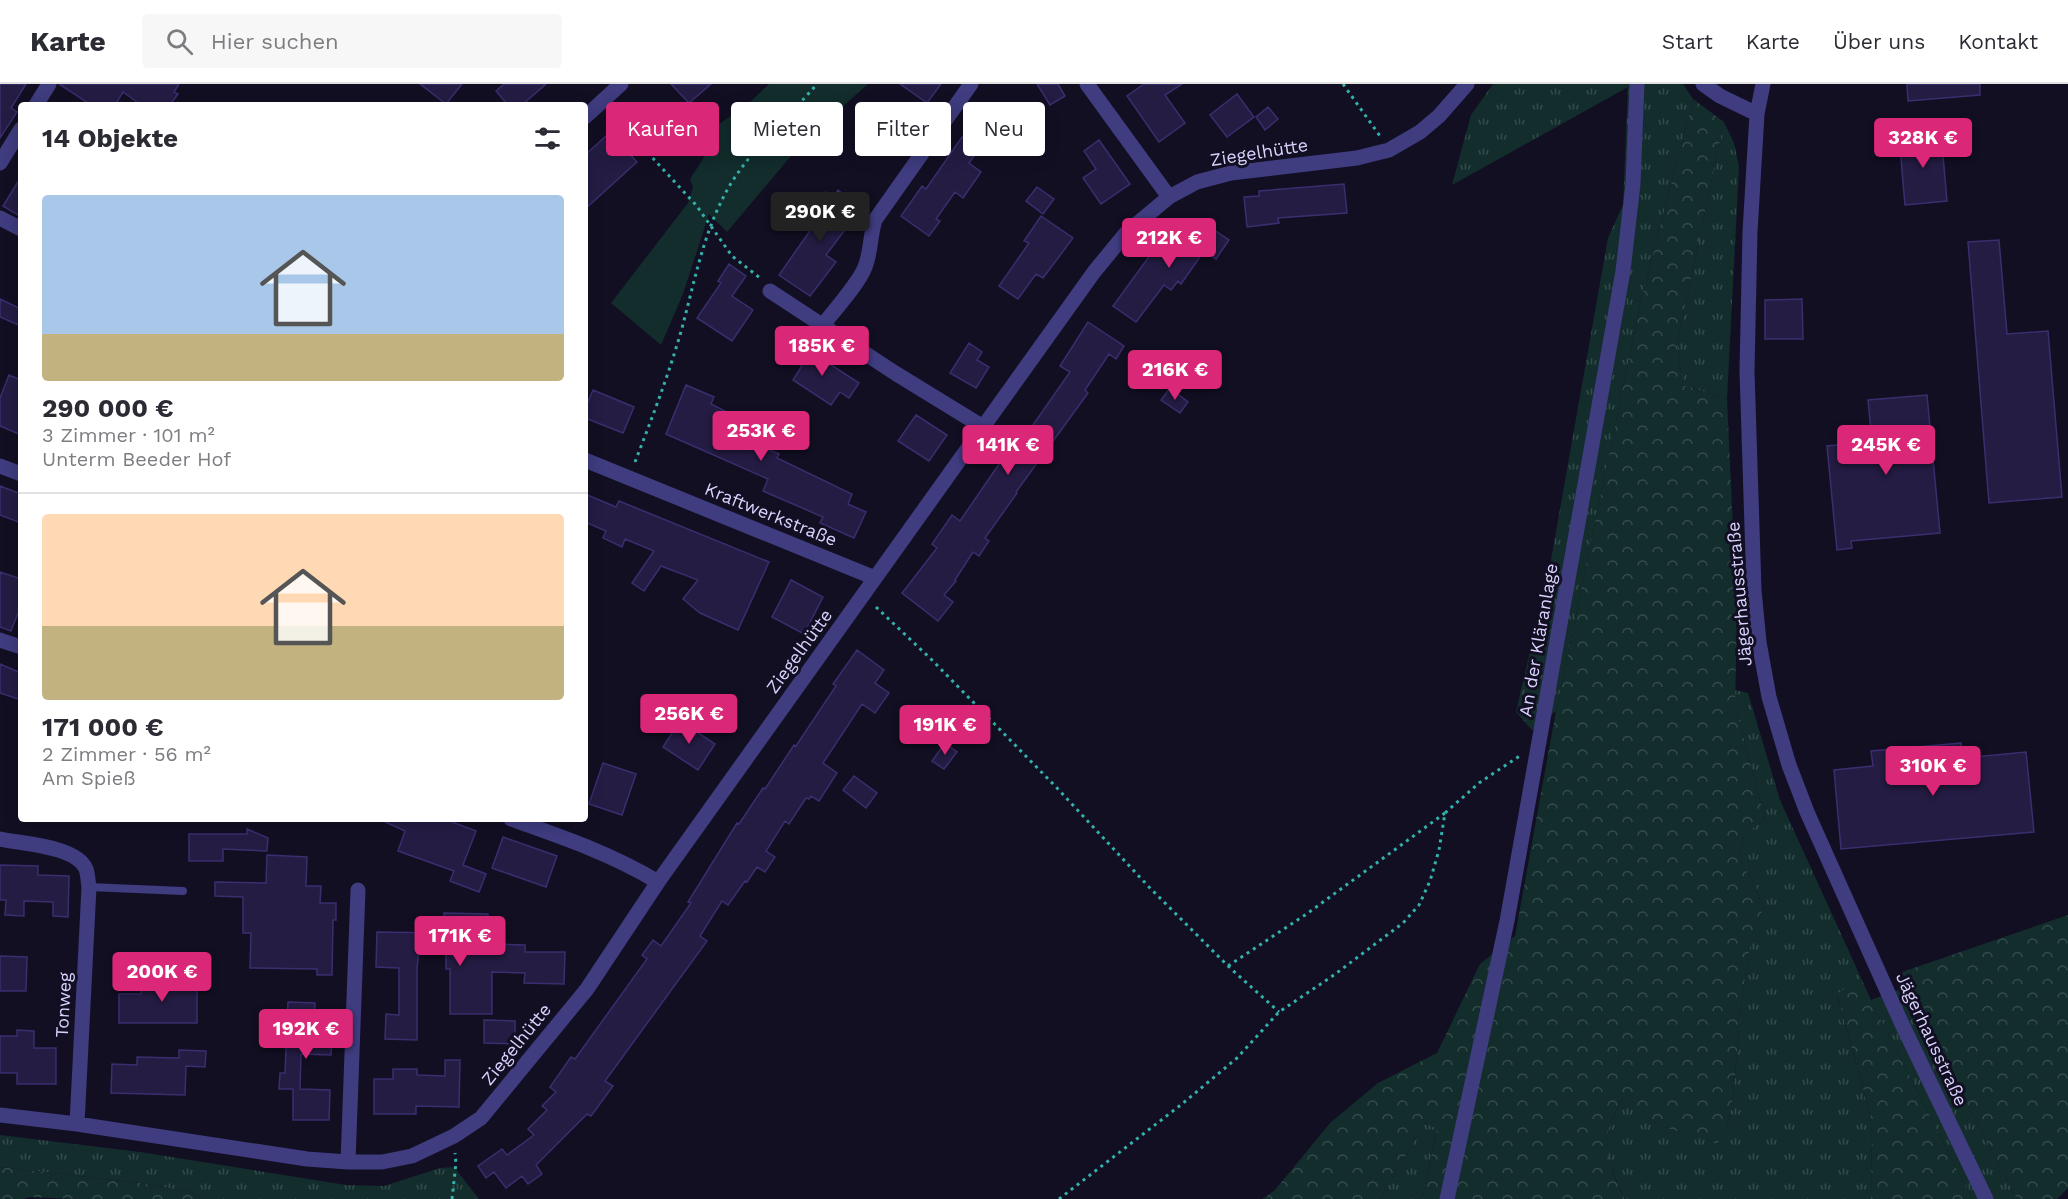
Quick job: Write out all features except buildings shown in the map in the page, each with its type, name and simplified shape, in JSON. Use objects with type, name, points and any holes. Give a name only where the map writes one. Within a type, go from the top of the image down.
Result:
[{"type":"street","points":[[38,102],[49,84]]},
{"type":"street","points":[[588,114],[621,84]]},
{"type":"street","points":[[822,326],[864,270],[870,252],[871,231],[875,220],[971,84]]},
{"type":"street","points":[[1087,84],[1169,197]]},
{"type":"street","name":"Ziegelhütte","points":[[0,1115],[77,1124],[307,1159],[348,1162],[382,1162],[412,1156],[454,1137],[481,1118],[587,989],[658,882],[1094,272],[1126,233],[1169,197],[1197,182],[1232,173],[1357,158],[1389,150],[1420,132],[1439,116],[1467,84]]},
{"type":"street","name":"An der Kläranlage","points":[[1447,1199],[1507,921],[1623,271],[1633,184],[1637,84]]},
{"type":"street","points":[[1702,84],[1719,96],[1757,114]]},
{"type":"street","name":"Jägerhausstraße","points":[[1763,84],[1757,114],[1750,232],[1747,371],[1754,590],[1759,642],[1769,697],[1789,765],[1807,812],[1901,1022],[1986,1199]]},
{"type":"street","points":[[0,163],[18,134]]},
{"type":"street","points":[[0,218],[18,227]]},
{"type":"street","points":[[770,291],[895,374],[983,427]]},
{"type":"street","name":"Kraftwerkstraße","points":[[588,461],[875,578]]},
{"type":"street","points":[[0,466],[18,473]]},
{"type":"street","points":[[0,640],[18,646]]},
{"type":"street","points":[[519,822],[601,852],[658,882]]},
{"type":"street","name":"Tonweg","points":[[0,839],[60,850],[75,856],[86,868],[89,887],[77,1124]]},
{"type":"street","points":[[348,1162],[358,891]]},
{"type":"lane","points":[[89,887],[183,891]]},
{"type":"path","points":[[629,477],[665,382],[711,225],[729,187],[748,158],[817,84]]},
{"type":"path","points":[[1342,84],[1389,150]]},
{"type":"path","points":[[601,102],[696,205],[732,256],[765,283],[770,291]]},
{"type":"path","points":[[862,597],[880,609],[932,660],[1057,788],[1149,887],[1228,966],[1279,1012]]},
{"type":"path","points":[[1228,966],[1308,913],[1445,813],[1479,783],[1517,756],[1537,754]]},
{"type":"path","points":[[1059,1199],[1182,1104],[1237,1058],[1279,1012],[1334,975],[1403,923],[1419,905],[1430,881],[1439,850],[1445,813]]},
{"type":"path","points":[[452,1199],[456,1163],[454,1137]]},
{"type":"green space","points":[[769,84],[868,84],[843,106],[843,102],[750,102]]},
{"type":"green space","points":[[1493,84],[1683,84],[1693,99],[1641,301],[1556,711],[1532,730],[1516,712],[1551,560],[1608,238],[1623,205],[1628,87],[1452,185],[1471,115]]},
{"type":"green space","points":[[1693,99],[1724,122],[1677,344],[1683,385],[1727,399],[1737,615],[1735,705],[1765,819],[1743,835],[1740,860],[1756,887],[1763,909],[1751,938],[1741,1006],[1733,1096],[1727,1128],[1717,1144],[1658,1125],[1623,1098],[1612,1120],[1607,1140],[1611,1166],[1625,1199],[1422,1199],[1437,1129],[1425,1123],[1380,1199],[1263,1199],[1275,1190],[1330,1123],[1378,1083],[1437,1053],[1480,964],[1515,936],[1556,711],[1641,301]]},
{"type":"green space","points":[[731,116],[731,156],[791,156],[727,232],[709,214],[683,294],[661,345],[611,303],[688,203],[693,187],[690,179],[705,156],[719,156],[719,124]]},
{"type":"green space","points":[[1724,122],[1734,143],[1739,167],[1727,399],[1683,385],[1677,344]]},
{"type":"green space","points":[[1735,690],[1748,693],[1780,800],[1861,978],[1837,995],[1872,1121],[1871,1199],[1625,1199],[1609,1159],[1606,1146],[1607,1133],[1624,1097],[1658,1125],[1716,1143],[1727,1128],[1733,1096],[1741,1006],[1751,937],[1763,909],[1756,887],[1740,860],[1743,835],[1765,819],[1735,705]]},
{"type":"green space","points":[[2068,915],[2068,1188],[2057,1199],[2017,1199],[1906,987],[1902,972]]},
{"type":"green space","points":[[1861,978],[1972,1199],[1871,1199],[1872,1121],[1837,994]]},
{"type":"green space","points":[[1906,987],[2017,1199],[1972,1199],[1871,1000]]},
{"type":"green space","points":[[1425,1123],[1437,1128],[1422,1199],[1380,1199]]},
{"type":"green space","points":[[0,1135],[140,1152],[346,1185],[384,1186],[440,1168],[454,1167],[479,1199],[204,1199],[190,1192],[141,1183],[0,1167]]},
{"type":"green space","points":[[0,1167],[141,1183],[190,1192],[204,1199],[30,1197],[0,1199]]}]
